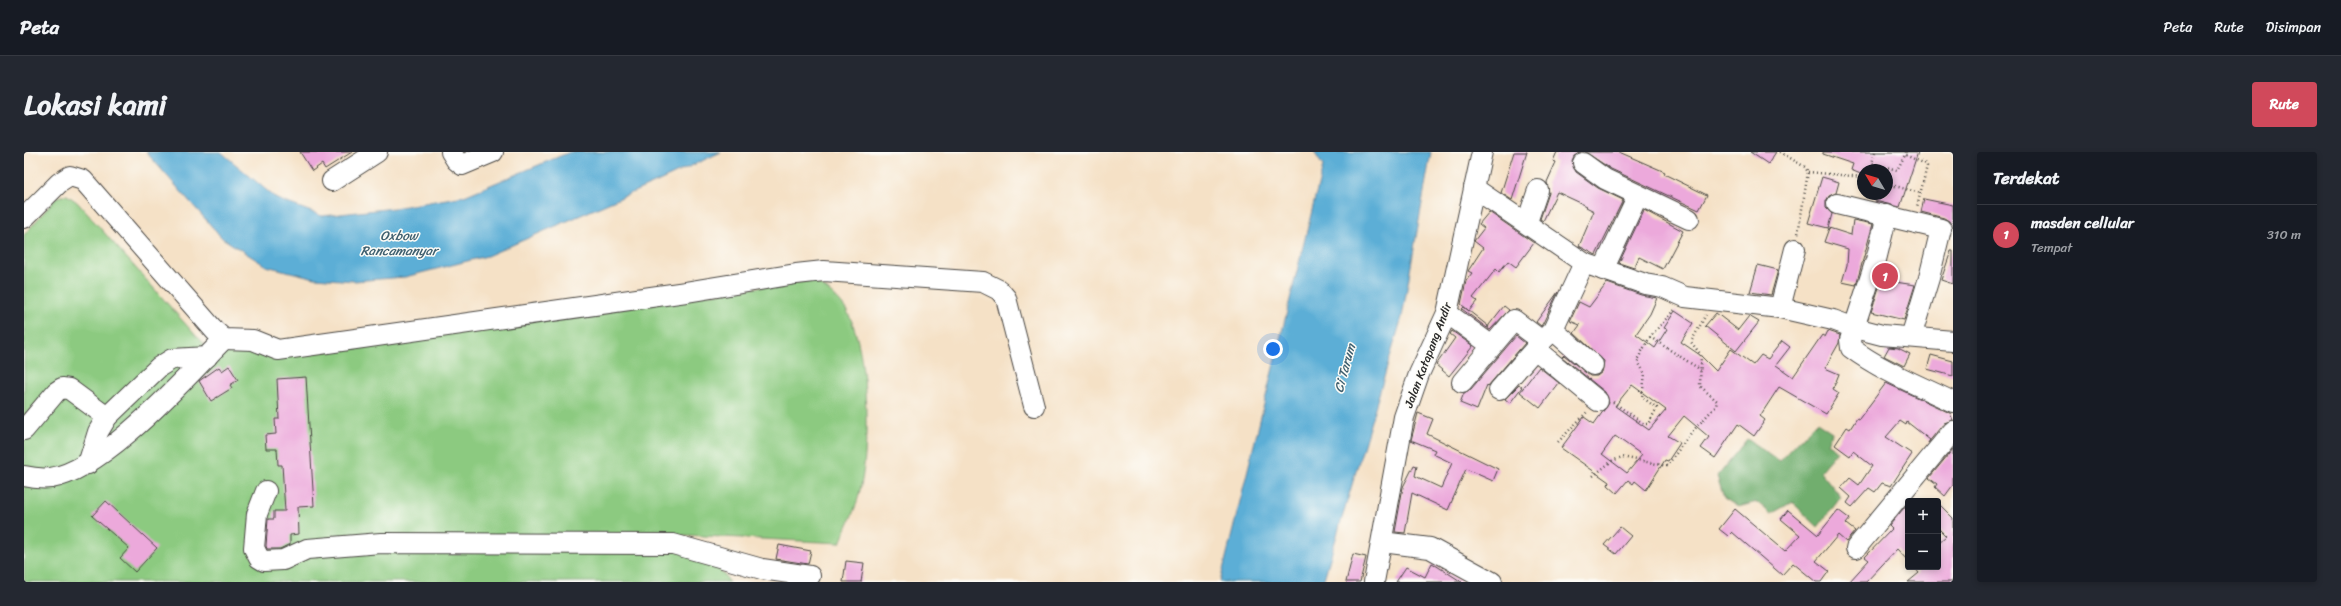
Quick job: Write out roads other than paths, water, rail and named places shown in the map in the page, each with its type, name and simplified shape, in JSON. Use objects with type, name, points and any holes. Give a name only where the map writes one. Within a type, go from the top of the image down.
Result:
[{"type":"street","points":[[332,181],[377,152]]},
{"type":"street","points":[[452,152],[456,160],[462,164],[493,152]]},
{"type":"street","name":"Jalan Katapang Andir","points":[[1374,582],[1404,418],[1419,374],[1447,313],[1482,152]]},
{"type":"street","points":[[1583,163],[1605,179],[1689,218]]},
{"type":"street","points":[[24,218],[59,183],[70,176],[83,180],[215,332],[224,339],[253,340],[278,350],[824,271],[984,282],[998,290],[1006,298],[1034,406]]},
{"type":"street","points":[[1474,188],[1527,222],[1584,263],[1645,284],[1662,287],[1686,298],[1780,308],[1833,320],[1855,328],[1882,335],[1953,341]]},
{"type":"street","points":[[1527,222],[1538,190]]},
{"type":"street","points":[[1602,270],[1638,195]]},
{"type":"street","points":[[1837,204],[1947,230],[1929,278],[1911,337]]},
{"type":"street","points":[[1886,215],[1876,260],[1850,340],[1851,348],[1869,362],[1953,402]]},
{"type":"street","points":[[1780,308],[1795,249]]},
{"type":"street","points":[[1498,390],[1543,340],[1584,263]]},
{"type":"street","points":[[1447,313],[1492,346]]},
{"type":"street","points":[[1462,382],[1514,320],[1543,340],[1593,365]]},
{"type":"street","points":[[24,476],[52,478],[88,464],[123,438],[224,339]]},
{"type":"street","points":[[1543,340],[1598,401]]},
{"type":"street","points":[[88,464],[98,432],[107,417],[159,367],[172,359],[207,357]]},
{"type":"street","points":[[24,430],[56,392],[62,388],[69,388],[107,417]]},
{"type":"street","points":[[1856,548],[1953,431]]},
{"type":"street","points":[[266,491],[257,514],[254,548],[259,558],[264,560],[283,560],[307,550],[381,543],[673,544],[762,569],[810,576]]},
{"type":"street","points":[[1382,542],[1430,548],[1492,582]]},
{"type":"water","name":"Oxbow Rancamanyar","points":[[146,152],[221,152],[277,199],[322,216],[394,208],[464,196],[570,152],[721,152],[659,181],[487,256],[405,277],[354,281],[315,278],[266,266],[222,238]]},
{"type":"water","name":"Ci Tarum","points":[[1314,152],[1431,152],[1402,317],[1323,582],[1220,582],[1323,166]]},
{"type":"place","name":"masden cellular","points":[[1885,276]]}]
